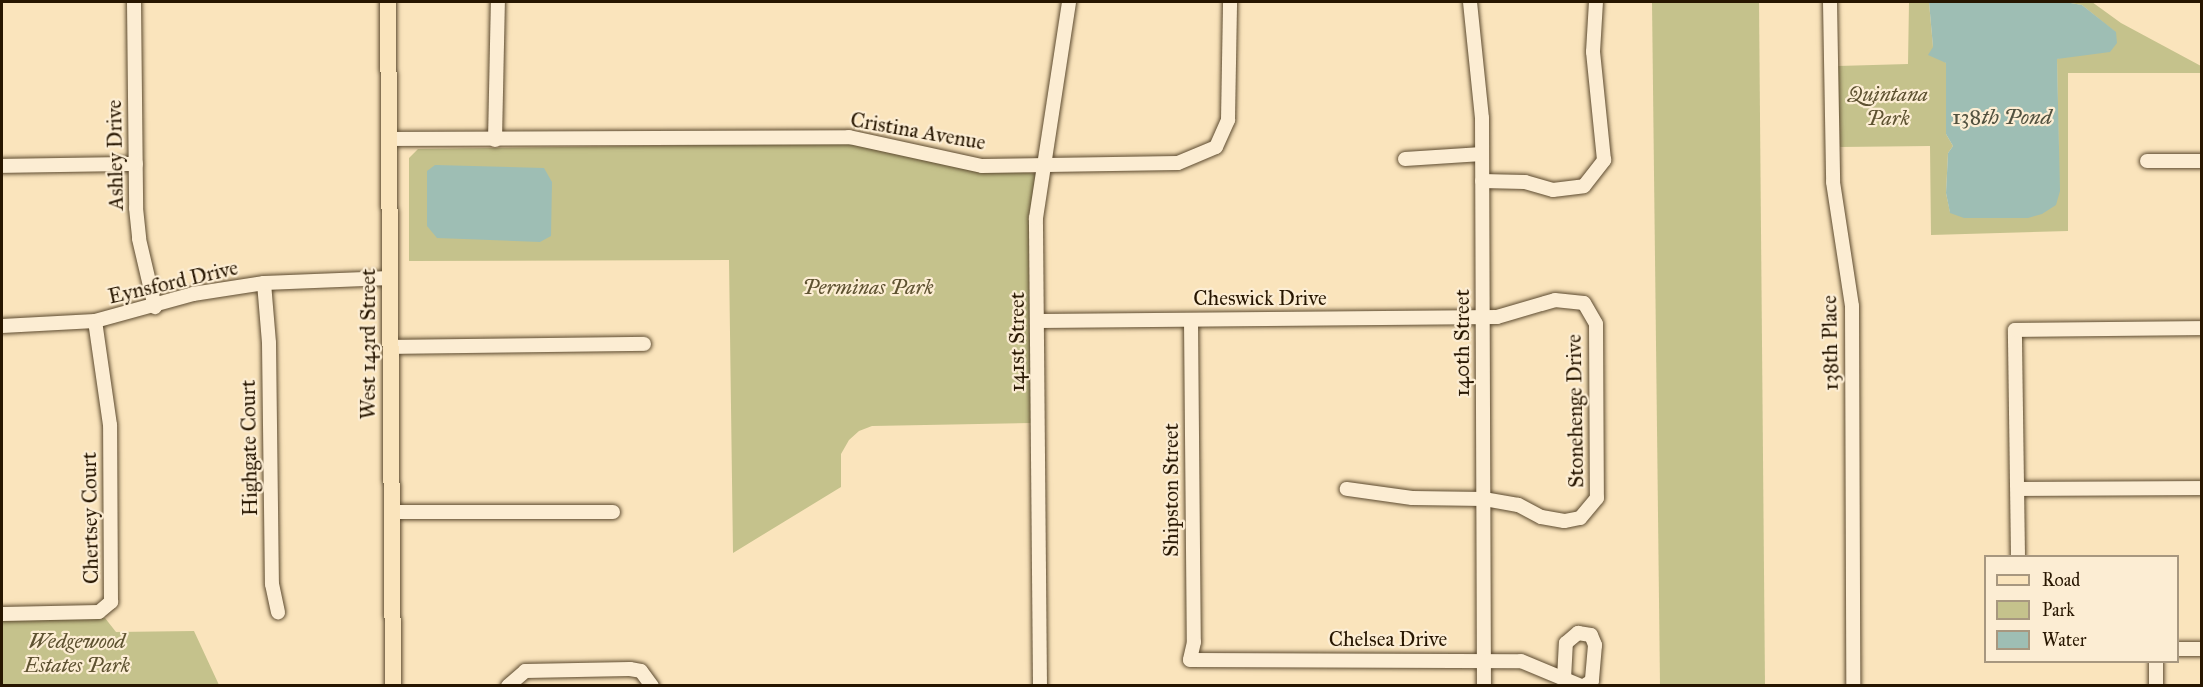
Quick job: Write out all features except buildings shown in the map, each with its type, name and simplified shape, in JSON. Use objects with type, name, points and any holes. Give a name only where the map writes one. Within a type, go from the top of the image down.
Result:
[{"type":"main road","name":"West 143rd Street","points":[[388,2],[393,686]]},
{"type":"street","name":"Ashley Drive","points":[[134,2],[139,239],[155,307]]},
{"type":"street","points":[[495,140],[498,2]]},
{"type":"street","name":"141st Street","points":[[1040,686],[1039,321],[1036,218],[1069,2]]},
{"type":"street","name":"Cristina Avenue","points":[[389,139],[849,137],[982,166],[1159,165],[1191,160],[1216,147],[1231,106],[1230,2]]},
{"type":"street","name":"140th Street","points":[[1470,2],[1482,154],[1484,686]]},
{"type":"street","points":[[1482,181],[1525,182],[1553,190],[1584,186],[1604,160],[1593,52],[1596,2]]},
{"type":"street","name":"138th Place","points":[[1830,2],[1833,182],[1852,306],[1853,686]]},
{"type":"street","points":[[1405,159],[1482,154]]},
{"type":"street","points":[[2147,161],[2202,161]]},
{"type":"street","points":[[2,166],[136,165]]},
{"type":"street","name":"Eynsford Drive","points":[[2,326],[95,321],[155,307],[193,294],[264,283],[390,278]]},
{"type":"street","name":"Highgate Court","points":[[264,283],[269,343],[272,584],[278,612]]},
{"type":"street","name":"Stonehenge Drive","points":[[1483,318],[1497,317],[1555,300],[1584,303],[1596,324],[1597,498],[1580,518],[1564,521],[1541,517],[1518,505],[1484,499]]},
{"type":"street","name":"Cheswick Drive","points":[[1039,321],[1483,318]]},
{"type":"street","name":"Shipston Street","points":[[1190,660],[1194,642],[1191,320]]},
{"type":"street","name":"Chertsey Court","points":[[2,614],[99,612],[111,602],[110,425],[95,321]]},
{"type":"street","points":[[2018,555],[2014,330],[2202,328]]},
{"type":"street","points":[[391,347],[644,345]]},
{"type":"street","points":[[2018,489],[2202,488]]},
{"type":"street","points":[[1347,489],[1412,498],[1484,499]]},
{"type":"street","points":[[392,513],[613,512]]},
{"type":"street","points":[[1564,679],[1566,643],[1578,633],[1591,634],[1595,645],[1586,684]]},
{"type":"street","points":[[2179,649],[2202,649]]},
{"type":"street","name":"Chelsea Drive","points":[[1190,660],[1521,661],[1564,679],[1586,684]]},
{"type":"street","points":[[2156,663],[2156,686]]},
{"type":"street","points":[[508,686],[525,671],[630,669],[641,671],[652,686]]},
{"type":"green space","points":[[1652,2],[1759,2],[1765,685],[1660,685]]},
{"type":"green space","name":"Quintana Park","points":[[1909,2],[1929,2],[1933,47],[1946,63],[1946,134],[1953,146],[1948,153],[1946,193],[1950,212],[2059,175],[2057,59],[2115,32],[2082,5],[2065,2],[2092,2],[2121,23],[2201,66],[2202,73],[2068,73],[2068,231],[1931,235],[1930,146],[1840,147],[1838,66],[1908,64]]},
{"type":"green space","name":"Perminas Park","points":[[849,143],[1036,174],[1031,423],[872,426],[859,431],[849,440],[841,454],[841,487],[733,553],[729,260],[409,261],[409,158],[418,149]]},
{"type":"green space","name":"Wedgewood Estates Park","points":[[105,618],[116,632],[194,631],[219,685],[2,685],[2,621]]},
{"type":"water","name":"138th Pond","points":[[1929,2],[2065,2],[2082,5],[2116,32],[2117,43],[2110,52],[2057,59],[2060,191],[2056,205],[2042,214],[2028,218],[1964,218],[1950,213],[1946,193],[1948,153],[1953,146],[1946,134],[1946,63],[1928,55],[1933,47]]},
{"type":"water","points":[[435,165],[544,168],[552,182],[551,236],[540,242],[437,238],[427,226],[427,171]]}]
